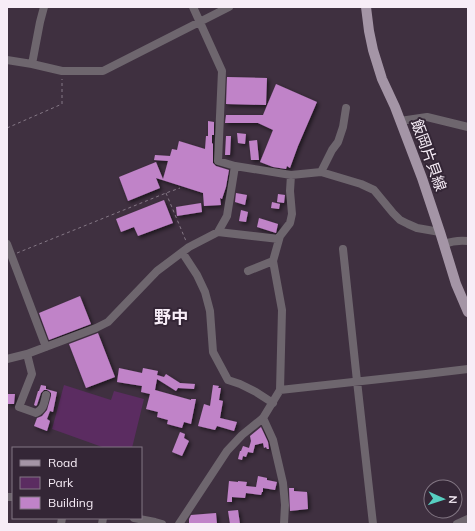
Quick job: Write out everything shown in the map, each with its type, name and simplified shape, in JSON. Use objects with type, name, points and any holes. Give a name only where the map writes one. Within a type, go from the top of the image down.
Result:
[{"type":"main road","name":"飯岡片貝線","points":[[366,7],[373,50],[382,79],[395,107],[422,178],[456,284],[468,312]]},
{"type":"street","points":[[32,64],[44,7]]},
{"type":"street","points":[[193,7],[222,72],[218,161],[235,166],[291,175],[321,172],[361,184],[374,190],[400,220],[417,228],[440,232]]},
{"type":"street","points":[[7,60],[62,71],[103,71],[229,7]]},
{"type":"street","points":[[321,172],[332,150],[338,142],[343,127],[346,108]]},
{"type":"street","points":[[400,121],[427,118],[468,127]]},
{"type":"street","points":[[7,359],[27,354],[108,322],[157,272],[185,249],[218,232],[227,216],[235,166]]},
{"type":"street","points":[[179,524],[227,451],[242,435],[263,418],[280,390],[282,310],[273,261],[280,236],[290,223],[292,214],[290,191],[291,175]]},
{"type":"street","points":[[218,232],[279,239]]},
{"type":"street","points":[[444,244],[453,241],[468,241]]},
{"type":"street","points":[[7,244],[46,347]]},
{"type":"street","points":[[185,249],[205,292],[210,311],[213,352],[228,380],[256,392],[272,403]]},
{"type":"street","points":[[343,249],[374,524]]},
{"type":"street","points":[[248,271],[273,261]]},
{"type":"street","points":[[27,354],[32,374],[19,407],[36,413],[41,411],[46,395]]},
{"type":"street","points":[[280,390],[468,369]]},
{"type":"street","points":[[263,418],[273,440],[283,483],[285,505],[284,524]]},
{"type":"street","points":[[140,519],[162,524]]},
{"type":"street","points":[[457,524],[468,519]]},
{"type":"path","points":[[7,128],[62,104],[62,71]]},
{"type":"path","points":[[12,256],[166,192],[180,188]]},
{"type":"path","points":[[166,192],[185,249]]},
{"type":"green space","points":[[64,385],[111,400],[114,391],[144,399],[132,447],[102,447],[52,429]]},
{"type":"building","points":[[227,77],[267,78],[266,105],[226,104]]},
{"type":"building","points":[[276,84],[317,102],[290,168],[287,166],[286,169],[273,167],[260,162],[273,130],[258,123],[225,123],[226,115],[263,115]]},
{"type":"building","points":[[208,121],[214,122],[214,135],[212,135],[213,163],[216,166],[229,170],[226,187],[222,199],[220,198],[221,205],[204,206],[203,193],[156,178],[160,188],[128,201],[119,177],[156,162],[163,179],[168,161],[154,160],[155,155],[170,156],[172,149],[177,150],[179,141],[205,149],[206,136],[208,136]]},
{"type":"building","points":[[237,133],[246,134],[245,144],[238,143]]},
{"type":"building","points":[[226,136],[231,136],[230,155],[225,155]]},
{"type":"building","points":[[257,140],[259,160],[251,160],[249,141]]},
{"type":"building","points":[[236,193],[247,195],[245,205],[235,202]]},
{"type":"building","points":[[278,194],[285,195],[284,203],[277,202]]},
{"type":"building","points":[[164,200],[173,223],[138,236],[134,227],[121,232],[116,219]]},
{"type":"building","points":[[272,202],[280,204],[279,209],[271,208]]},
{"type":"building","points":[[201,203],[202,212],[177,216],[176,207]]},
{"type":"building","points":[[241,210],[248,212],[246,222],[239,221]]},
{"type":"building","points":[[259,218],[278,224],[276,233],[257,227]]},
{"type":"building","points":[[80,296],[91,324],[49,340],[39,313]]},
{"type":"building","points":[[98,333],[115,377],[86,388],[69,344]]},
{"type":"building","points":[[119,368],[142,373],[143,368],[158,371],[157,375],[164,377],[166,374],[180,383],[195,384],[194,389],[178,388],[176,391],[157,379],[155,390],[191,400],[196,399],[191,424],[184,422],[182,428],[167,424],[168,420],[157,417],[158,412],[146,409],[150,394],[141,392],[142,386],[117,382]]},
{"type":"building","points":[[41,385],[46,386],[46,389],[57,392],[53,412],[50,411],[47,419],[50,421],[47,431],[34,426],[37,418],[42,416],[47,410],[51,396],[49,391],[44,390],[41,393],[37,405],[34,405]]},
{"type":"building","points":[[213,385],[221,388],[219,400],[223,401],[220,418],[237,422],[234,431],[217,426],[215,430],[198,426],[204,404],[210,406]]},
{"type":"building","points":[[8,394],[15,394],[14,404],[8,404]]},
{"type":"building","points":[[261,427],[268,442],[269,449],[266,447],[264,448],[263,443],[255,445],[253,453],[248,452],[246,457],[243,456],[242,460],[238,459],[243,446],[249,448],[251,441],[250,436]]},
{"type":"building","points":[[180,432],[185,434],[184,438],[189,441],[182,456],[172,452]]},
{"type":"building","points":[[258,476],[277,482],[275,490],[263,488],[261,495],[246,493],[245,498],[232,497],[232,502],[227,502],[229,481],[247,482],[246,486],[256,487]]},
{"type":"building","points":[[289,488],[294,488],[294,491],[307,492],[308,509],[290,511]]},
{"type":"building","points":[[238,510],[240,524],[230,524],[228,511]]},
{"type":"building","points":[[216,513],[217,524],[189,524],[191,515]]},
{"type":"district","name":"野中","points":[[171,316]]}]
